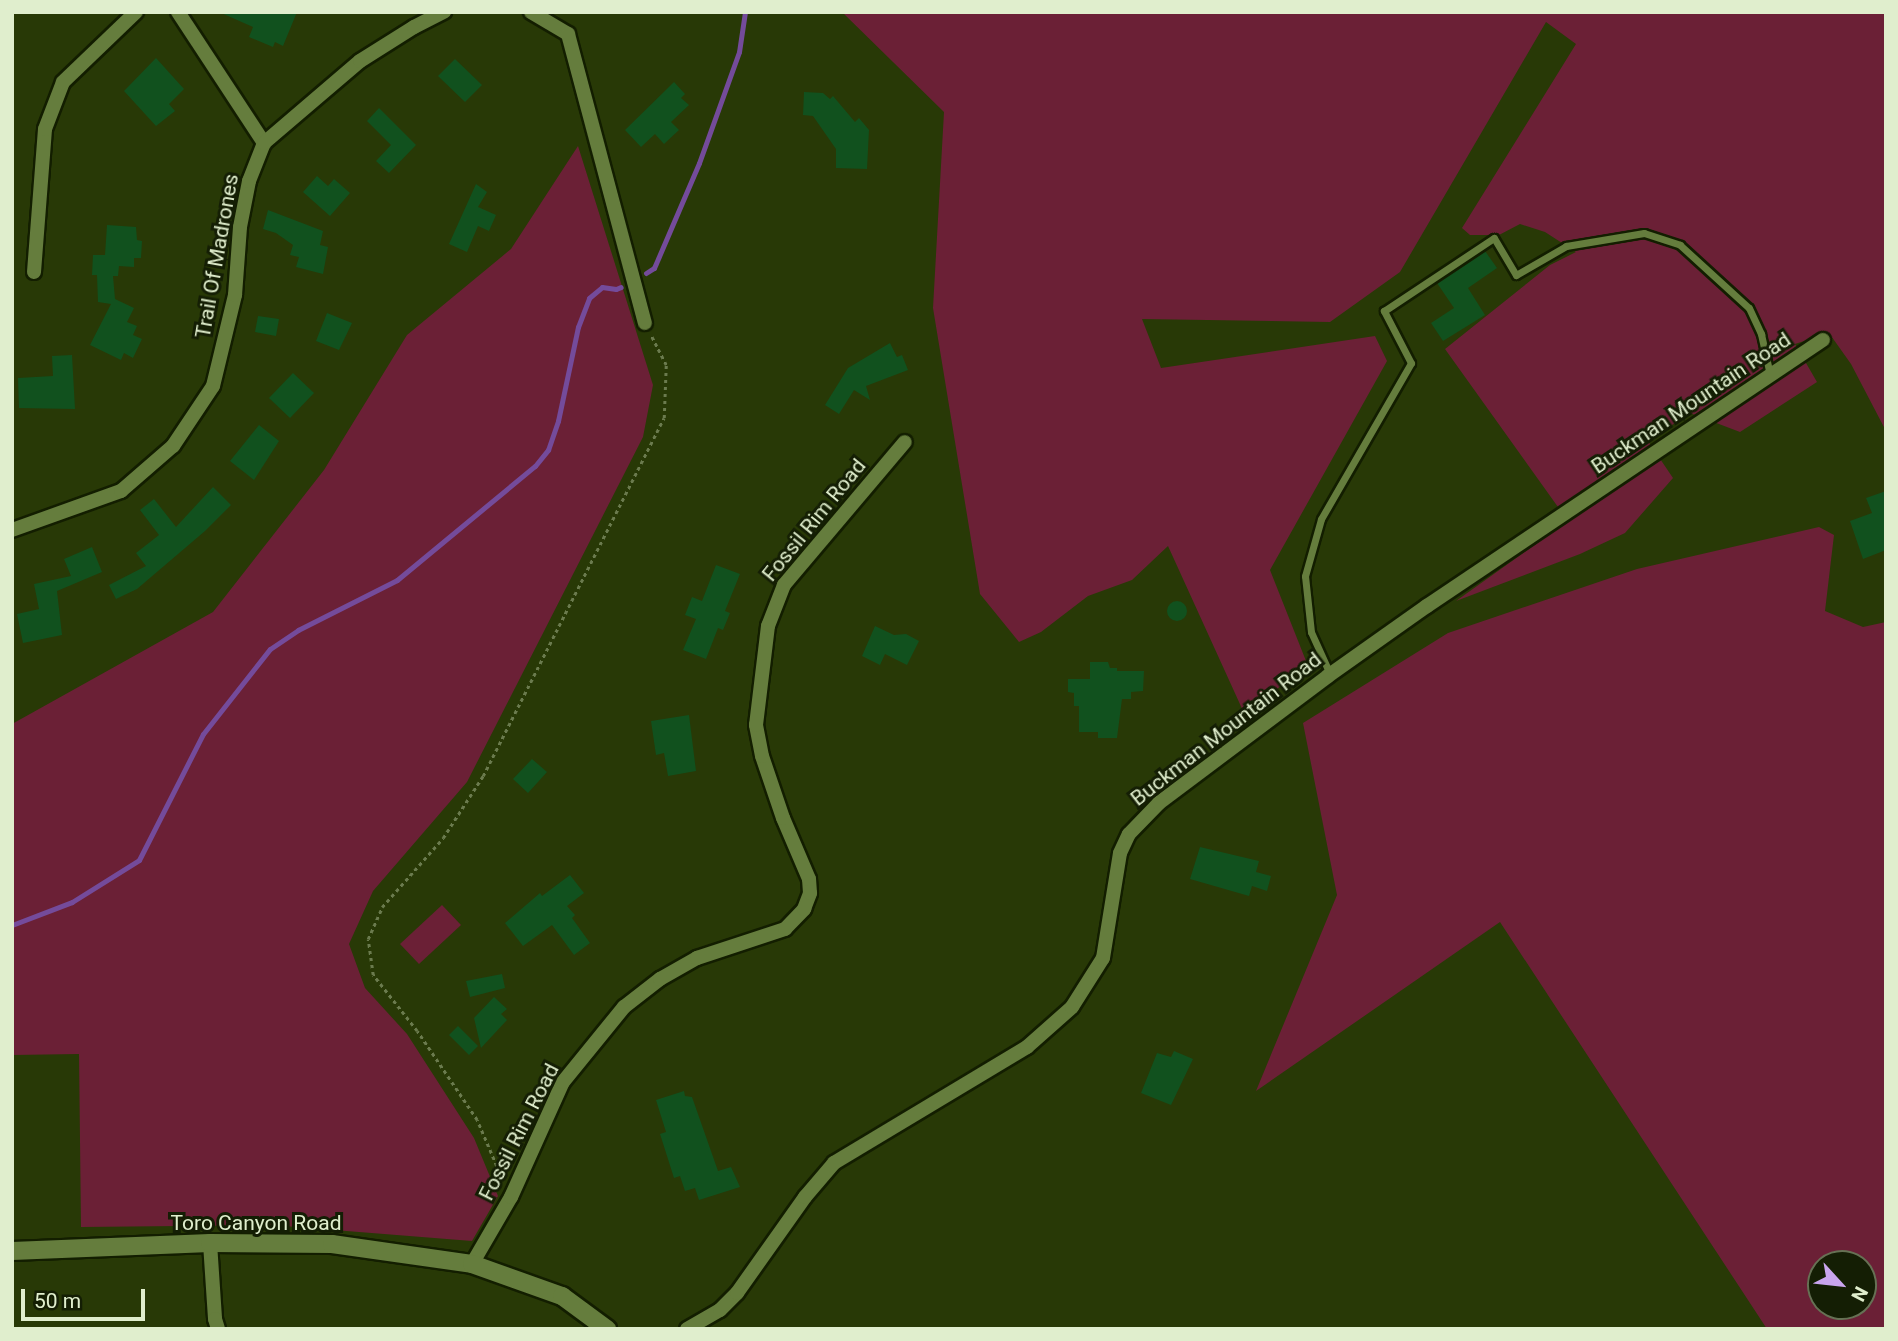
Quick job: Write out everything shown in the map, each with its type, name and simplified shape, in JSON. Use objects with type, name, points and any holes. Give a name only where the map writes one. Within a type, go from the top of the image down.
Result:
[{"type":"street","points":[[34,272],[46,129],[63,82],[136,12]]},
{"type":"street","points":[[177,12],[264,144]]},
{"type":"street","name":"Trail Of Madrones","points":[[12,530],[121,491],[173,446],[213,386],[235,295],[240,227],[249,181],[264,144],[360,61],[443,12]]},
{"type":"street","points":[[531,12],[568,34],[645,323]]},
{"type":"street","name":"Buckman Mountain Road","points":[[687,1329],[720,1310],[737,1293],[805,1197],[834,1163],[1027,1048],[1072,1007],[1103,958],[1118,862],[1129,834],[1160,803],[1331,674],[1823,340]]},
{"type":"street","name":"Fossil Rim Road","points":[[471,1264],[511,1197],[564,1082],[624,1007],[660,979],[696,958],[785,929],[804,909],[810,892],[809,879],[766,769],[756,725],[768,626],[775,603],[792,575],[905,442]]},
{"type":"street","points":[[210,1243],[218,1329]]},
{"type":"street","name":"Toro Canyon Road","points":[[12,1251],[210,1243],[332,1244],[471,1264],[562,1296],[607,1329]]},
{"type":"lane","points":[[1331,674],[1311,632],[1305,576],[1321,519],[1411,363],[1384,311],[1494,238],[1516,275],[1566,246],[1644,233],[1680,245],[1749,309],[1761,334],[1770,375]]},
{"type":"path","points":[[511,1197],[477,1120],[417,1031],[373,975],[368,939],[382,907],[443,838],[483,776],[664,418],[666,365],[645,323]]},
{"type":"shaded area","points":[[842,12],[1886,12],[1886,431],[1851,364],[1829,333],[1795,344],[1817,382],[1740,432],[1690,413],[1648,441],[1673,478],[1625,533],[1580,554],[1456,601],[1568,521],[1445,349],[1550,265],[1576,252],[1545,232],[1520,224],[1499,235],[1470,235],[1462,228],[1576,44],[1546,22],[1400,272],[1330,322],[1142,319],[1161,368],[1375,336],[1387,361],[1270,570],[1308,666],[1244,713],[1168,546],[1132,580],[1088,596],[1041,632],[1019,642],[980,594],[933,308],[944,112]]},
{"type":"shaded area","points":[[578,146],[653,385],[643,437],[467,782],[373,891],[349,944],[365,988],[407,1034],[474,1138],[498,1196],[472,1241],[271,1225],[81,1227],[79,1054],[12,1055],[12,724],[213,612],[324,470],[407,335],[511,249]]},
{"type":"shaded area","points":[[1819,527],[1834,535],[1825,611],[1863,627],[1886,622],[1886,1329],[1767,1329],[1500,922],[1256,1091],[1337,895],[1303,723],[1448,633],[1637,569]]},
{"type":"shaded area","points":[[442,905],[461,925],[419,964],[400,944]]},
{"type":"building","points":[[219,12],[297,12],[283,46],[275,42],[273,47],[249,37],[253,27]]},
{"type":"building","points":[[156,58],[184,89],[169,104],[175,111],[156,126],[124,91]]},
{"type":"building","points":[[455,59],[482,85],[465,102],[438,76]]},
{"type":"building","points":[[674,82],[685,94],[681,98],[689,105],[671,122],[679,130],[664,144],[655,134],[641,147],[625,130]]},
{"type":"building","points":[[804,92],[823,93],[830,99],[833,96],[855,122],[859,118],[869,130],[867,169],[836,168],[836,149],[813,116],[803,115]]},
{"type":"building","points":[[379,108],[416,145],[389,173],[376,161],[391,145],[367,121]]},
{"type":"building","points":[[317,176],[328,186],[334,179],[350,193],[330,216],[303,192]]},
{"type":"building","points":[[476,184],[487,192],[478,207],[496,215],[489,231],[478,226],[467,252],[449,244]]},
{"type":"building","points":[[268,210],[323,231],[320,245],[328,247],[323,274],[296,267],[299,257],[290,255],[293,245],[276,233],[263,229]]},
{"type":"building","points":[[107,225],[136,227],[137,240],[142,241],[141,258],[134,258],[134,267],[119,266],[118,276],[113,276],[115,299],[134,308],[127,322],[137,326],[133,335],[142,339],[133,358],[124,353],[121,360],[90,345],[111,304],[98,302],[97,275],[92,275],[93,255],[105,255]]},
{"type":"building","points":[[1485,251],[1497,268],[1468,288],[1485,315],[1443,341],[1431,323],[1454,308],[1437,283]]},
{"type":"building","points":[[327,313],[352,323],[339,350],[316,341]]},
{"type":"building","points":[[258,316],[279,319],[276,336],[255,332]]},
{"type":"building","points":[[890,343],[897,357],[902,355],[908,370],[866,386],[870,400],[854,390],[839,414],[825,405],[848,368]]},
{"type":"building","points":[[72,355],[75,409],[19,408],[18,378],[53,376],[52,356]]},
{"type":"building","points":[[293,373],[314,393],[290,418],[269,398]]},
{"type":"building","points":[[259,425],[279,441],[254,480],[230,461]]},
{"type":"building","points":[[213,487],[231,505],[137,589],[116,599],[109,585],[146,566],[136,553],[159,535],[140,510],[154,499],[176,527]]},
{"type":"building","points":[[1886,491],[1886,550],[1863,559],[1850,521],[1872,513],[1866,498]]},
{"type":"building","points":[[92,547],[102,572],[57,591],[62,635],[23,643],[17,614],[39,609],[34,584],[71,576],[64,559]]},
{"type":"building","points":[[716,565],[740,574],[725,611],[730,613],[723,630],[718,628],[706,659],[683,650],[696,619],[685,615],[692,597],[702,601]]},
{"type":"building","points":[[1173,601],[1181,601],[1187,611],[1181,621],[1173,621],[1167,615],[1167,607]]},
{"type":"building","points":[[875,626],[894,635],[906,634],[919,641],[907,665],[885,654],[880,665],[862,656]]},
{"type":"building","points":[[1090,662],[1108,662],[1110,668],[1117,668],[1117,671],[1144,671],[1143,691],[1131,692],[1131,699],[1122,699],[1117,738],[1098,738],[1098,732],[1079,732],[1079,706],[1074,706],[1074,693],[1068,692],[1068,679],[1090,679]]},
{"type":"building","points":[[689,715],[696,771],[668,776],[664,753],[656,755],[651,721]]},
{"type":"building","points":[[532,759],[547,772],[528,793],[513,779]]},
{"type":"building","points":[[1200,847],[1259,861],[1256,872],[1271,876],[1267,891],[1252,886],[1249,896],[1190,879]]},
{"type":"building","points":[[570,875],[584,893],[567,906],[590,943],[574,955],[552,925],[523,946],[505,923],[540,893],[542,896]]},
{"type":"building","points":[[502,974],[505,988],[470,997],[466,981]]},
{"type":"building","points":[[494,997],[507,1009],[501,1014],[507,1020],[481,1048],[474,1018]]},
{"type":"building","points":[[458,1026],[478,1046],[469,1055],[449,1035]]},
{"type":"building","points":[[1174,1051],[1193,1059],[1171,1105],[1141,1093],[1157,1053],[1171,1057]]},
{"type":"building","points":[[684,1091],[685,1096],[692,1097],[718,1171],[731,1167],[740,1187],[699,1200],[695,1188],[685,1191],[680,1176],[674,1178],[660,1134],[666,1132],[656,1100]]},
{"type":"waterway","points":[[646,273],[654,268],[699,163],[739,52],[745,12]]},
{"type":"waterway","points":[[12,925],[72,902],[139,860],[203,734],[270,649],[298,630],[397,580],[535,466],[548,450],[558,421],[578,327],[589,298],[602,287],[621,287]]}]
